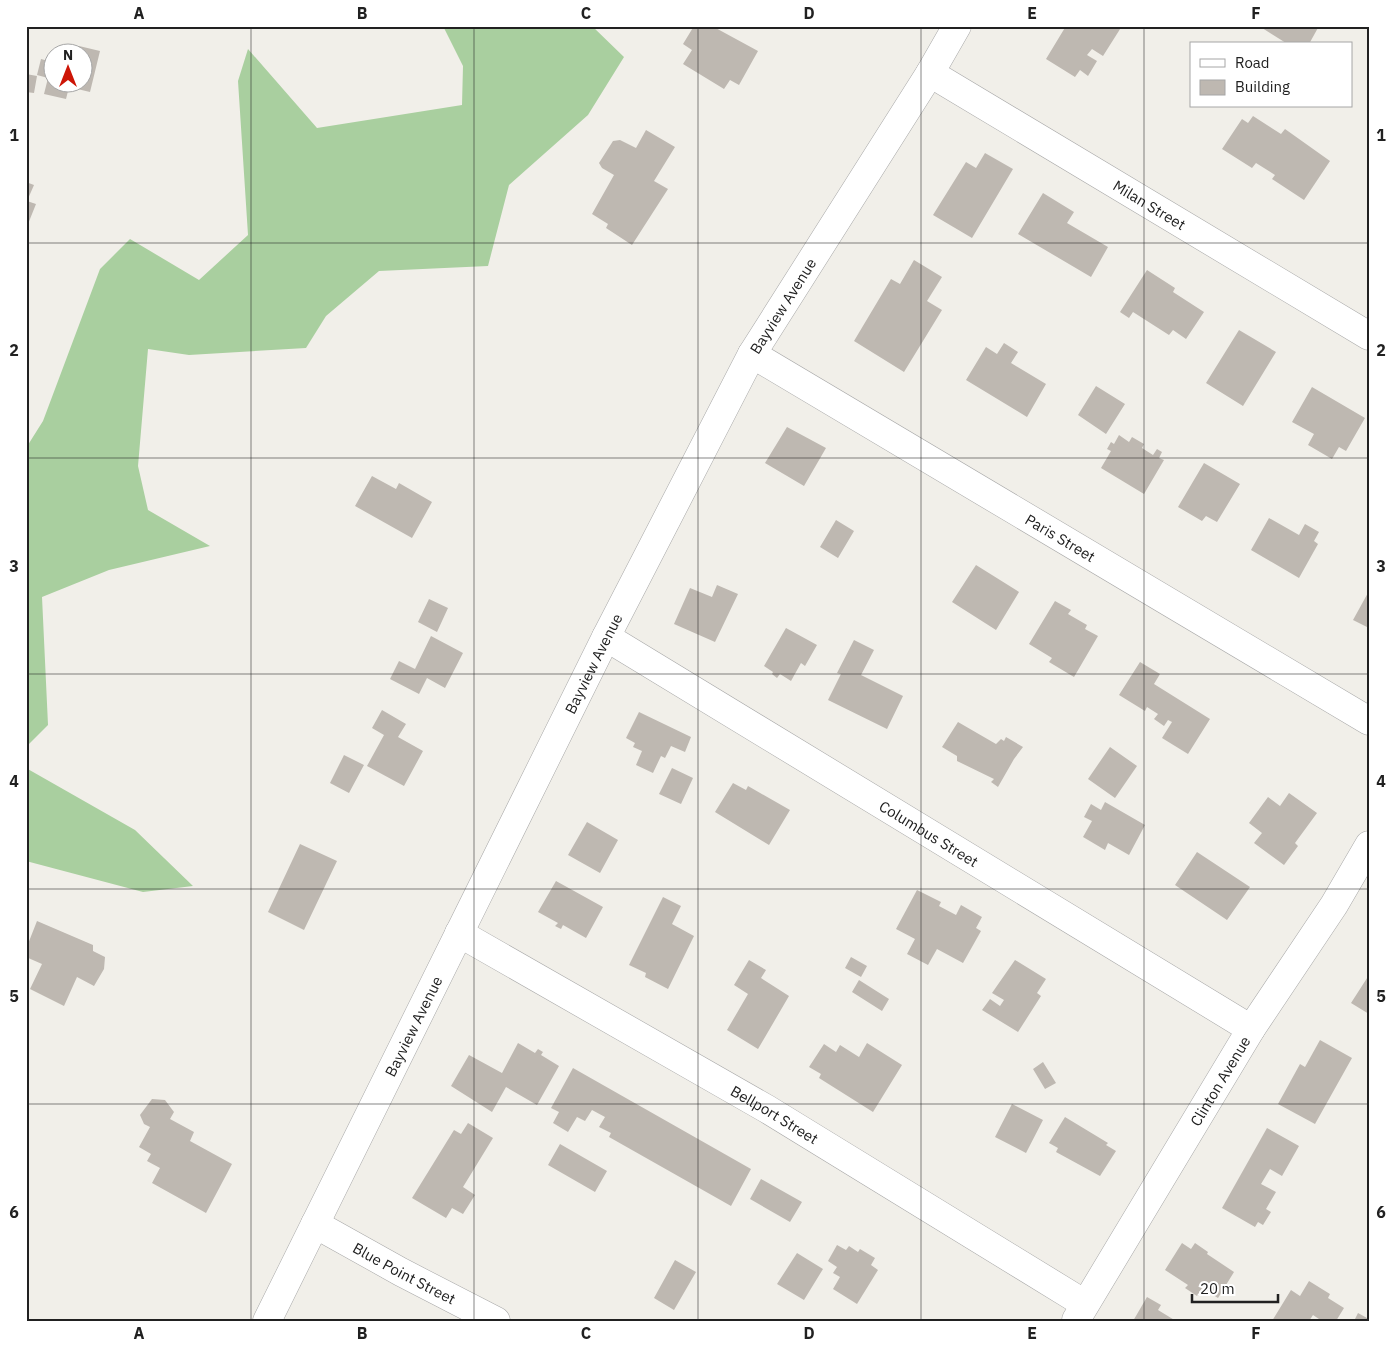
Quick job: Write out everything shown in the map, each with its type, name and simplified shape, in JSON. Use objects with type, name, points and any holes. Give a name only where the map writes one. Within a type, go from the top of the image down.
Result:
[{"type":"street","name":"Bayview Avenue","points":[[267,1321],[606,637],[752,354],[930,73],[957,26]]},
{"type":"street","name":"Milan Street","points":[[930,73],[1369,336]]},
{"type":"street","name":"Paris Street","points":[[752,354],[1369,721]]},
{"type":"street","name":"Columbus Street","points":[[606,637],[1251,1029]]},
{"type":"street","name":"Clinton Avenue","points":[[1080,1312],[1251,1029],[1334,905],[1369,845]]},
{"type":"street","name":"Bellport Street","points":[[459,933],[767,1109],[1080,1312]]},
{"type":"street","name":"Blue Point Street","points":[[315,1224],[401,1272],[496,1321]]},
{"type":"green space","points":[[443,26],[592,26],[624,57],[588,115],[509,185],[488,266],[379,271],[326,316],[306,348],[189,355],[148,349],[138,466],[148,510],[210,546],[109,570],[42,597],[48,725],[26,747],[26,448],[43,421],[100,269],[130,239],[199,280],[248,235],[238,81],[248,49],[317,128],[462,105],[463,66]]},
{"type":"green space","points":[[26,768],[135,830],[193,886],[143,892],[26,861]]},
{"type":"building","points":[[694,26],[712,26],[758,51],[739,85],[730,80],[724,89],[683,64],[692,50],[683,44]]},
{"type":"building","points":[[1066,26],[1122,26],[1103,56],[1092,49],[1087,55],[1097,61],[1088,76],[1080,70],[1075,77],[1046,59]]},
{"type":"building","points":[[1259,26],[1319,26],[1310,42],[1284,42]]},
{"type":"building","points":[[92,49],[100,51],[92,84]]},
{"type":"building","points":[[42,59],[42,76],[37,75]]},
{"type":"building","points":[[26,74],[37,76],[34,93],[26,92]]},
{"type":"building","points":[[44,92],[68,92],[66,99],[44,94]]},
{"type":"building","points":[[1253,116],[1281,134],[1285,129],[1330,161],[1304,200],[1272,179],[1275,175],[1256,163],[1252,168],[1222,149],[1242,119],[1248,123]]},
{"type":"building","points":[[646,130],[675,147],[654,181],[668,189],[632,245],[606,228],[608,224],[592,214],[614,175],[602,168],[599,163],[613,141],[620,140],[636,148]]},
{"type":"building","points":[[985,153],[1013,169],[972,238],[933,215],[966,162],[976,168]]},
{"type":"building","points":[[26,182],[34,185],[27,201],[36,204],[28,224],[26,223]]},
{"type":"building","points":[[1043,193],[1074,212],[1067,223],[1108,247],[1091,277],[1018,234]]},
{"type":"building","points":[[914,260],[942,277],[927,301],[942,310],[904,372],[854,341],[891,279],[900,284]]},
{"type":"building","points":[[1147,270],[1175,288],[1173,292],[1204,312],[1186,339],[1173,330],[1169,335],[1133,312],[1129,318],[1120,312]]},
{"type":"building","points":[[1239,330],[1276,352],[1243,406],[1206,383]]},
{"type":"building","points":[[1004,343],[1018,352],[1011,363],[1046,384],[1027,417],[966,380],[986,347],[997,354]]},
{"type":"building","points":[[1096,386],[1125,404],[1106,434],[1078,415]]},
{"type":"building","points":[[1312,387],[1365,418],[1346,451],[1339,447],[1332,459],[1308,445],[1314,434],[1292,422]]},
{"type":"building","points":[[787,427],[826,448],[804,486],[765,463]]},
{"type":"building","points":[[1119,435],[1129,442],[1132,437],[1144,444],[1142,448],[1153,455],[1157,449],[1162,452],[1159,458],[1164,460],[1144,494],[1101,468],[1111,451],[1107,449],[1111,442],[1114,444]]},
{"type":"building","points":[[1204,463],[1240,484],[1217,522],[1206,516],[1202,521],[1178,507]]},
{"type":"building","points":[[372,476],[396,489],[399,483],[432,502],[412,538],[355,506]]},
{"type":"building","points":[[1269,518],[1299,535],[1305,524],[1319,532],[1314,541],[1318,544],[1299,578],[1251,550]]},
{"type":"building","points":[[836,520],[854,531],[838,558],[820,547]]},
{"type":"building","points":[[976,565],[1019,592],[996,630],[952,602]]},
{"type":"building","points":[[717,585],[738,594],[715,642],[674,624],[690,588],[712,597]]},
{"type":"building","points":[[1369,591],[1369,628],[1353,620]]},
{"type":"building","points":[[429,599],[448,608],[437,632],[418,622]]},
{"type":"building","points":[[1055,601],[1071,610],[1068,614],[1087,625],[1085,629],[1098,636],[1074,677],[1049,662],[1052,658],[1029,644]]},
{"type":"building","points":[[786,628],[817,645],[805,666],[801,663],[791,681],[780,674],[777,678],[772,674],[773,672],[764,666]]},
{"type":"building","points":[[431,636],[463,653],[445,688],[427,678],[419,694],[390,679],[399,661],[415,669]]},
{"type":"building","points":[[854,640],[874,650],[861,675],[903,696],[887,729],[828,700],[841,674],[837,673]]},
{"type":"building","points":[[1140,662],[1160,674],[1154,684],[1210,719],[1188,754],[1162,738],[1172,722],[1168,720],[1164,726],[1154,719],[1158,714],[1147,707],[1145,711],[1119,695]]},
{"type":"building","points":[[382,710],[406,724],[398,737],[423,751],[404,786],[367,766],[384,735],[372,728]]},
{"type":"building","points":[[639,712],[691,737],[685,752],[671,746],[665,758],[661,756],[653,773],[636,765],[642,751],[633,747],[635,743],[626,738]]},
{"type":"building","points":[[958,722],[996,744],[1001,739],[1004,741],[1006,737],[1023,747],[998,787],[991,782],[994,779],[957,761],[957,756],[942,747]]},
{"type":"building","points":[[1110,747],[1137,766],[1115,798],[1088,779]]},
{"type":"building","points":[[344,755],[364,765],[349,793],[330,783]]},
{"type":"building","points":[[672,768],[693,778],[681,804],[659,794]]},
{"type":"building","points":[[733,783],[746,790],[748,786],[790,810],[769,845],[715,812]]},
{"type":"building","points":[[1289,793],[1317,813],[1295,843],[1298,846],[1284,865],[1254,843],[1262,833],[1249,823],[1268,797],[1280,806]]},
{"type":"building","points":[[1105,802],[1145,825],[1129,855],[1108,843],[1105,850],[1083,837],[1092,821],[1084,817],[1091,804],[1101,810]]},
{"type":"building","points":[[587,822],[618,840],[600,873],[568,855]]},
{"type":"building","points":[[300,844],[337,861],[304,930],[268,912]]},
{"type":"building","points":[[1197,852],[1250,887],[1227,920],[1175,885]]},
{"type":"building","points":[[556,881],[603,907],[586,938],[563,925],[561,929],[555,926],[558,923],[538,912]]},
{"type":"building","points":[[917,890],[941,902],[939,906],[956,915],[961,905],[982,917],[976,928],[981,931],[963,963],[937,949],[928,965],[907,954],[915,939],[896,929]]},
{"type":"building","points":[[663,897],[681,906],[672,924],[694,936],[668,989],[645,977],[646,973],[629,965]]},
{"type":"building","points":[[37,921],[93,945],[93,951],[105,957],[104,969],[94,986],[77,977],[64,1006],[30,989],[42,964],[26,957],[26,949]]},
{"type":"building","points":[[851,957],[867,966],[861,977],[845,968]]},
{"type":"building","points":[[749,960],[766,970],[761,978],[789,996],[758,1049],[727,1030],[748,994],[734,985]]},
{"type":"building","points":[[1015,960],[1046,979],[1037,993],[1041,996],[1018,1032],[982,1010],[990,999],[1000,1006],[1004,1000],[992,993]]},
{"type":"building","points":[[1369,975],[1369,1014],[1351,1003]]},
{"type":"building","points":[[859,980],[889,999],[882,1011],[852,992]]},
{"type":"building","points":[[1320,1040],[1352,1058],[1315,1124],[1278,1104],[1300,1064],[1305,1067]]},
{"type":"building","points":[[518,1043],[535,1053],[538,1049],[543,1052],[541,1055],[559,1066],[537,1105],[506,1087],[492,1112],[451,1086],[469,1055],[502,1073]]},
{"type":"building","points":[[867,1043],[902,1065],[873,1112],[819,1078],[821,1074],[809,1067],[824,1044],[836,1052],[840,1045],[859,1057]]},
{"type":"building","points":[[1043,1062],[1056,1083],[1045,1089],[1033,1069]]},
{"type":"building","points":[[573,1068],[751,1169],[731,1206],[609,1137],[611,1133],[599,1127],[605,1117],[592,1110],[585,1121],[577,1117],[568,1132],[553,1123],[559,1112],[551,1108]]},
{"type":"building","points":[[152,1099],[165,1100],[174,1112],[170,1119],[194,1132],[190,1141],[232,1164],[206,1213],[152,1183],[160,1168],[147,1161],[151,1154],[139,1147],[150,1127],[144,1124],[140,1115]]},
{"type":"building","points":[[1012,1104],[1043,1120],[1026,1153],[995,1137]]},
{"type":"building","points":[[1065,1117],[1108,1143],[1106,1145],[1116,1151],[1100,1176],[1056,1152],[1058,1148],[1049,1143]]},
{"type":"building","points":[[468,1123],[493,1138],[463,1187],[475,1195],[463,1214],[452,1208],[446,1218],[412,1198],[454,1130],[461,1134]]},
{"type":"building","points":[[1267,1128],[1299,1146],[1282,1176],[1270,1169],[1261,1184],[1276,1192],[1266,1209],[1271,1212],[1263,1225],[1258,1222],[1255,1227],[1222,1208]]},
{"type":"building","points":[[560,1144],[607,1171],[595,1192],[548,1165]]},
{"type":"building","points":[[761,1179],[802,1202],[790,1222],[750,1199]]},
{"type":"building","points":[[1182,1243],[1191,1249],[1195,1243],[1208,1252],[1207,1254],[1234,1272],[1218,1298],[1202,1288],[1197,1296],[1185,1288],[1188,1285],[1165,1270]]},
{"type":"building","points":[[837,1245],[846,1250],[849,1246],[858,1252],[860,1249],[875,1258],[871,1265],[878,1270],[857,1304],[833,1289],[840,1277],[833,1273],[837,1267],[828,1261]]},
{"type":"building","points":[[797,1253],[823,1269],[804,1300],[777,1284]]},
{"type":"building","points":[[675,1260],[696,1272],[674,1310],[654,1298]]},
{"type":"building","points":[[1309,1281],[1330,1294],[1328,1298],[1344,1308],[1336,1321],[1322,1321],[1313,1315],[1309,1321],[1272,1321],[1291,1290],[1300,1296]]},
{"type":"building","points":[[1147,1297],[1161,1305],[1158,1310],[1176,1321],[1133,1321]]},
{"type":"building","points":[[1358,1313],[1367,1318],[1369,1315],[1369,1321],[1354,1321]]}]
